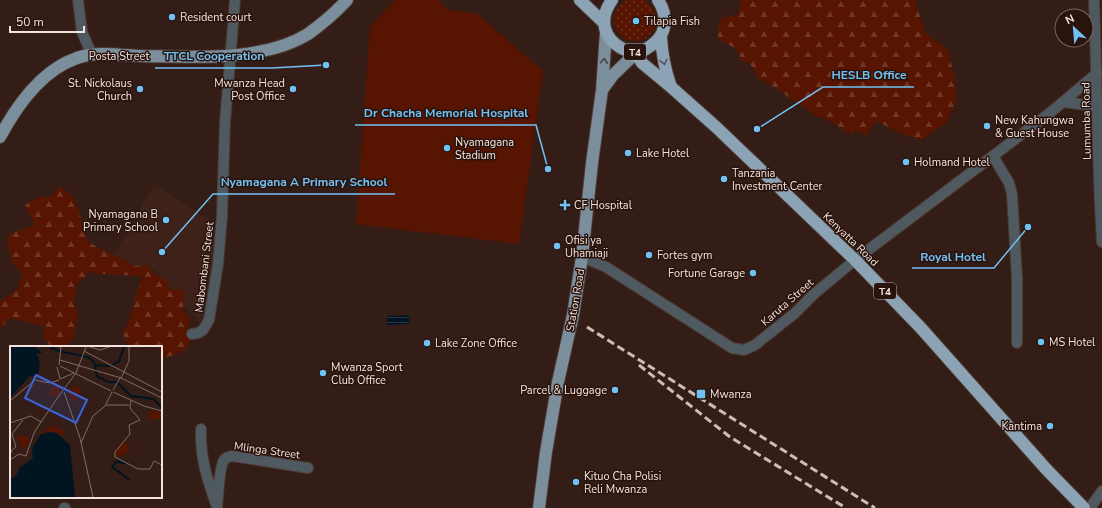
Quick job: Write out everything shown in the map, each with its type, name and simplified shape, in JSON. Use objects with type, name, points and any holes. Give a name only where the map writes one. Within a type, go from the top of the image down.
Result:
[{"type":"highway","name":"T4","points":[[580,0],[605,27],[611,41],[628,51],[636,53],[655,44],[661,37],[665,28],[666,18],[663,8],[658,0]]},
{"type":"highway","points":[[605,27],[605,13],[612,0]]},
{"type":"highway","name":"T4","points":[[661,37],[664,63],[671,87]]},
{"type":"highway","name":"Kenyatta Road","points":[[636,53],[642,63],[716,127],[855,260],[920,327],[1084,508]]},
{"type":"main road","name":"Posta Street","points":[[0,137],[16,110],[32,89],[55,69],[76,58],[92,54],[177,56],[231,55],[269,48],[286,43],[306,34],[325,21],[347,0]]},
{"type":"main road","name":"Station Road","points":[[539,508],[546,452],[558,382],[573,315],[582,257],[592,163],[602,90],[605,27]]},
{"type":"main road","name":"Station Road","points":[[602,90],[612,75],[636,53]]},
{"type":"street","points":[[78,0],[82,32],[92,54]]},
{"type":"street","name":"Mabombani Street","points":[[192,334],[203,330],[209,320],[218,264],[222,216],[224,122],[235,0]]},
{"type":"street","name":"Lumumba Road","points":[[1094,0],[1100,106],[1098,160],[1102,242]]},
{"type":"street","name":"Karuta Street","points":[[582,257],[606,267],[732,348],[744,350],[755,345],[795,313],[814,294],[855,260],[1063,102],[1097,73]]},
{"type":"street","points":[[1063,102],[1100,106]]},
{"type":"street","points":[[993,156],[1009,183],[1012,194],[1017,278],[1017,343]]},
{"type":"street","points":[[201,429],[200,447],[202,460],[217,507]]},
{"type":"street","name":"Mlinga Street","points":[[220,478],[224,459],[232,456],[308,468]]},
{"type":"street","points":[[208,482],[220,478],[220,491],[217,507]]},
{"type":"street","points":[[1090,508],[1102,491]]},
{"type":"shaded area","points":[[154,184],[213,222],[216,236],[205,319],[200,322],[172,296],[157,271],[112,259]]},
{"type":"green space","points":[[631,-1],[639,-1],[650,5],[656,16],[656,24],[650,35],[639,41],[631,41],[620,35],[614,24],[614,16],[620,5]]},
{"type":"green space","name":"Nyamagana Stadium","points":[[395,0],[438,0],[448,10],[476,13],[543,71],[519,244],[356,224],[370,27]]},
{"type":"green space","points":[[740,0],[915,0],[925,33],[948,50],[954,76],[957,100],[946,123],[921,140],[902,134],[876,121],[865,137],[860,131],[848,133],[828,120],[818,117],[771,85],[759,79],[754,69],[747,61],[742,63],[739,55],[732,46],[718,38],[718,29],[721,18],[739,14]]},
{"type":"green space","points":[[59,187],[72,195],[79,211],[88,242],[135,266],[148,265],[152,272],[166,280],[170,290],[184,289],[183,309],[190,320],[187,331],[191,340],[183,351],[175,355],[162,358],[162,346],[128,346],[123,334],[130,317],[142,276],[89,272],[77,284],[74,302],[78,313],[74,338],[66,346],[50,346],[43,336],[46,327],[10,318],[0,328],[0,300],[18,289],[22,274],[13,263],[7,244],[9,234],[35,225],[25,205],[39,197],[50,197]]},
{"type":"water","points":[[409,315],[410,324],[387,325],[387,316]]},
{"type":"railway","points":[[587,327],[875,508]]},
{"type":"railway","points":[[639,365],[730,437],[846,508]]},
{"type":"place","name":"Resident court","points":[[172,17]]},
{"type":"place","name":"Tilapia Fish","points":[[636,21]]},
{"type":"place","name":"TTCL Cooperation","points":[[326,65]]},
{"type":"place","name":"St. Nickolaus Church","points":[[140,89]]},
{"type":"place","name":"Mwanza Head Post Office","points":[[293,89]]},
{"type":"place","name":"New Kahungwa & Guest House","points":[[987,126]]},
{"type":"place","name":"HESLB Office","points":[[757,129]]},
{"type":"place","name":"Nyamagana Stadium","points":[[447,148]]},
{"type":"place","name":"Lake Hotel","points":[[628,153]]},
{"type":"place","name":"Holmand Hotel","points":[[906,162]]},
{"type":"place","name":"Dr Chacha Memorial Hospital","points":[[548,169]]},
{"type":"place","name":"Tanzania Investment Center","points":[[724,179]]},
{"type":"place","name":"CF Hospital","points":[[565,205]]},
{"type":"place","name":"Nyamagana B Primary School","points":[[166,220]]},
{"type":"place","name":"Royal Hotel","points":[[1028,227]]},
{"type":"place","name":"Ofisi ya Uhamiaji","points":[[557,246]]},
{"type":"place","name":"Nyamagana A Primary School","points":[[162,252]]},
{"type":"place","name":"Fortes gym","points":[[649,255]]},
{"type":"place","name":"Fortune Garage","points":[[753,273]]},
{"type":"place","name":"MS Hotel","points":[[1041,342]]},
{"type":"place","name":"Lake Zone Office","points":[[427,343]]},
{"type":"place","name":"Mwanza Sport Club Office","points":[[323,373]]},
{"type":"place","name":"Parcel & Luggage","points":[[615,390]]},
{"type":"place","name":"Mwanza","points":[[701,394]]},
{"type":"place","name":"Kantima","points":[[1050,426]]},
{"type":"place","name":"Kituo Cha Polisi Reli Mwanza","points":[[576,482]]}]
